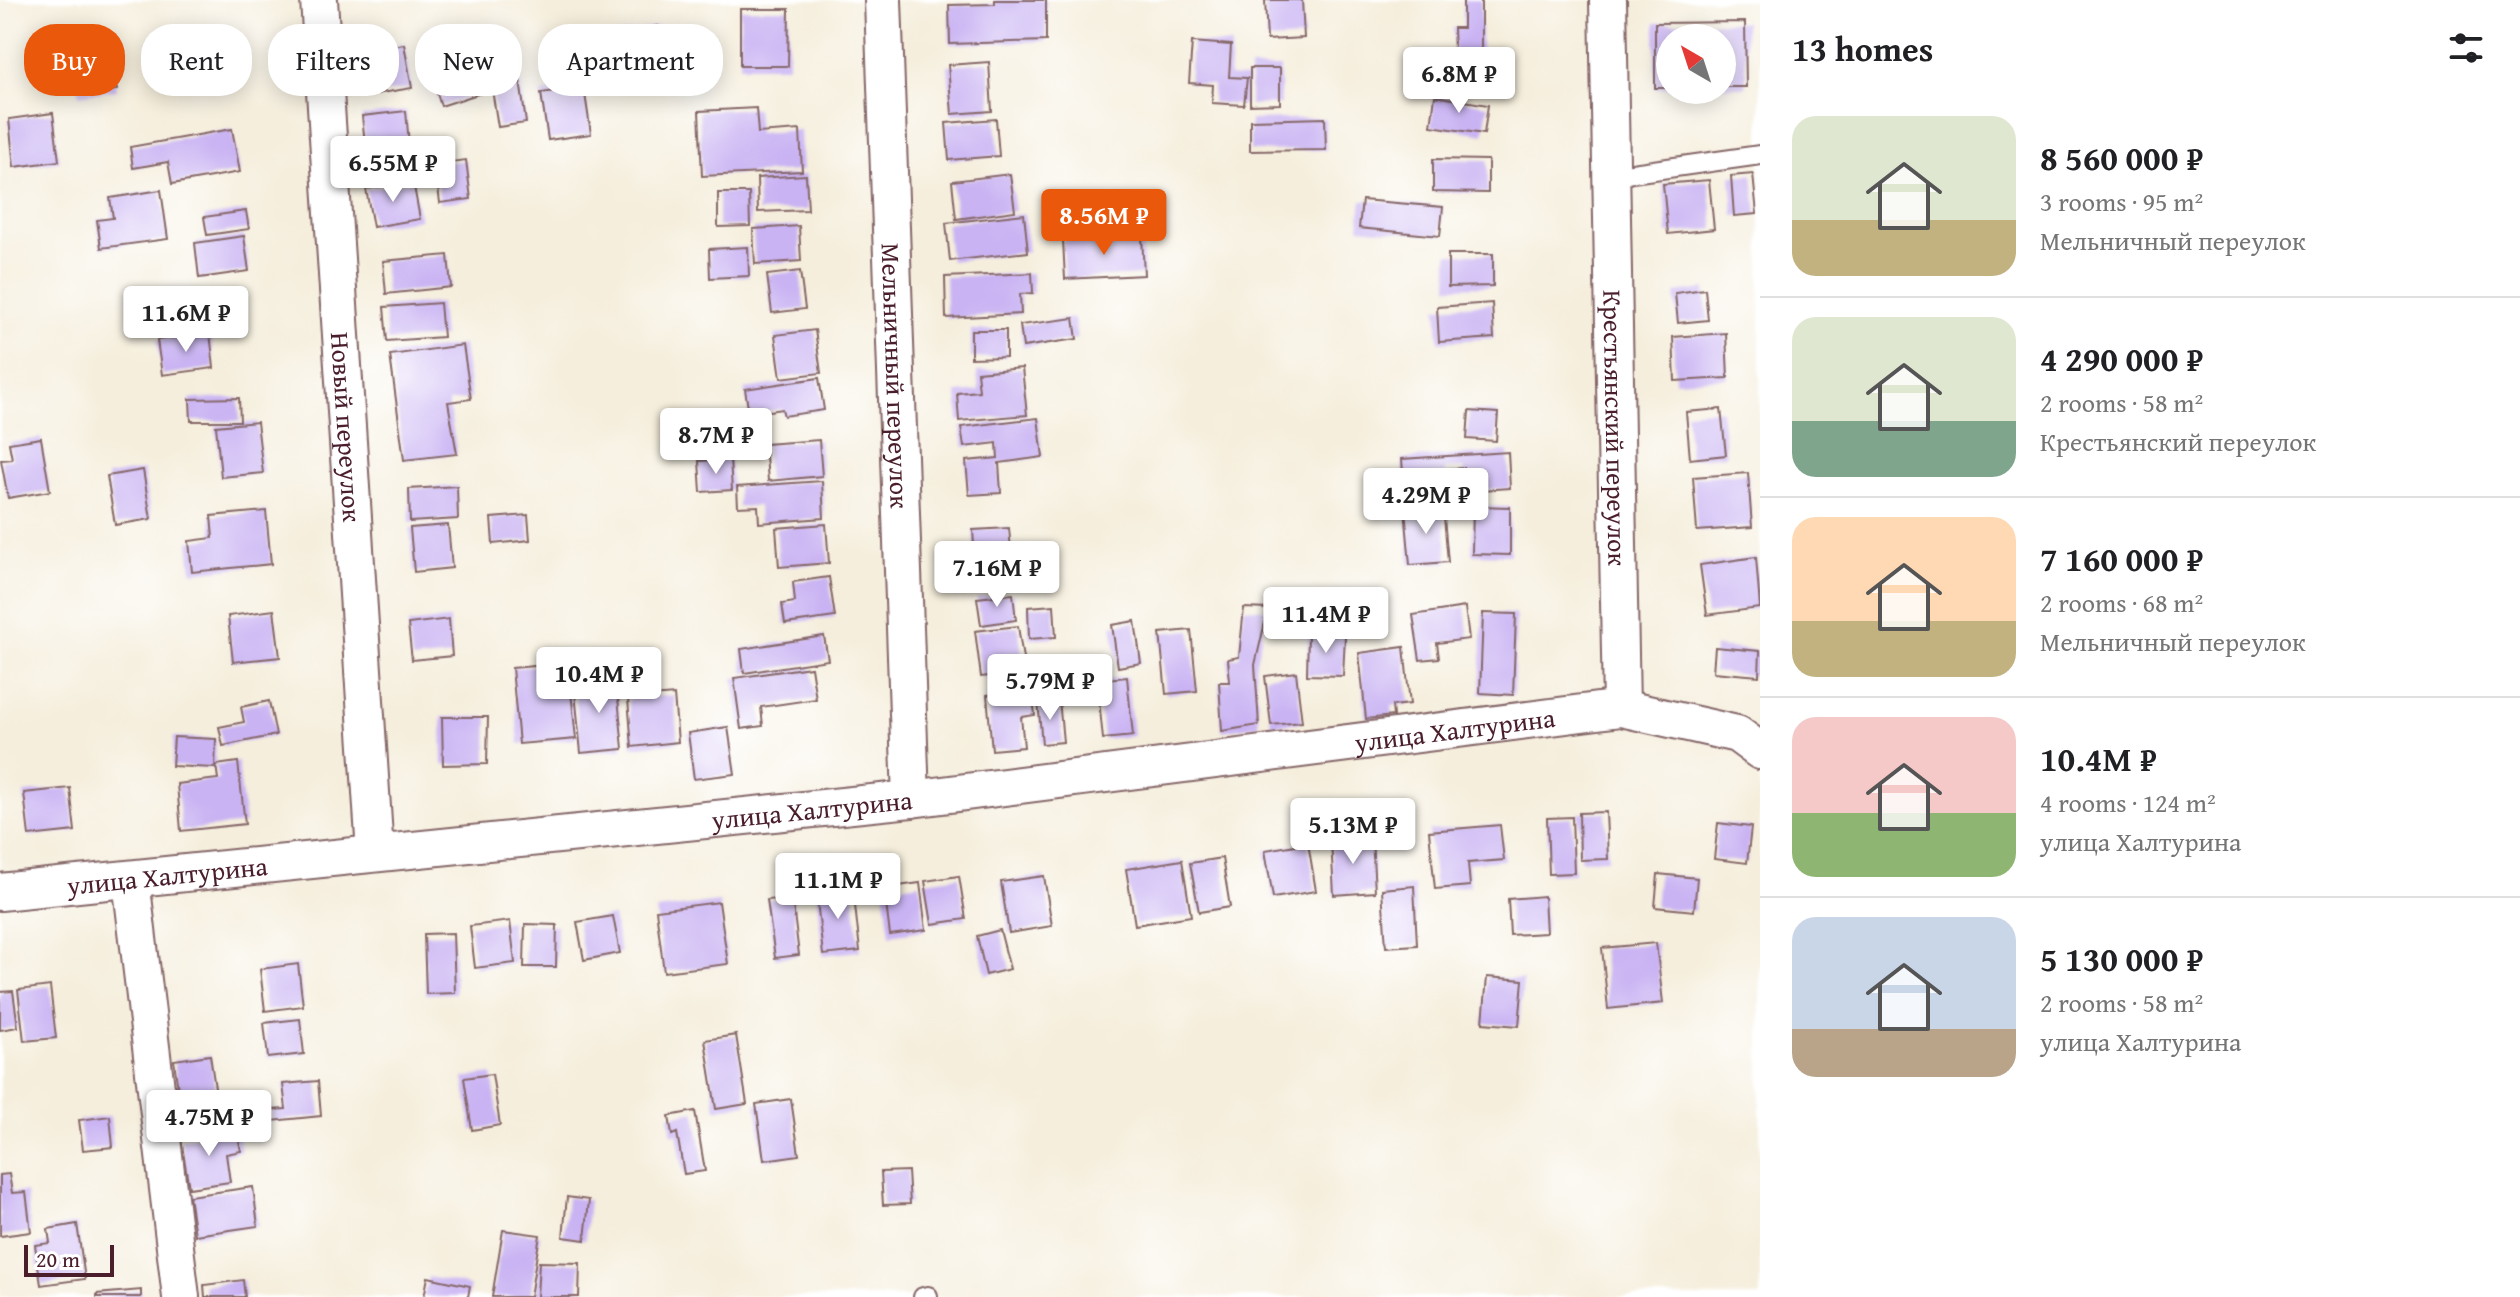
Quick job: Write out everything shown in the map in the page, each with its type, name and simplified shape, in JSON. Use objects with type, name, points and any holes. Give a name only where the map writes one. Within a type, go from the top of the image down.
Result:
[{"type":"street","name":"Новый переулок","points":[[319,0],[375,853]]},
{"type":"street","name":"Мельничный переулок","points":[[883,0],[911,799]]},
{"type":"street","name":"Крестьянский переулок","points":[[1608,0],[1621,708]]},
{"type":"street","name":"улица Халтурина","points":[[0,892],[911,799],[1621,708]]},
{"type":"street","points":[[1621,708],[1752,736]]},
{"type":"street","points":[[131,880],[181,1297]]},
{"type":"lane","points":[[1611,176],[1760,155]]},
{"type":"building","points":[[995,0],[1046,0],[1046,41],[950,44],[949,5],[995,4]]},
{"type":"building","points":[[1265,0],[1302,0],[1304,38],[1267,40]]},
{"type":"building","points":[[1463,0],[1481,0],[1481,52],[1454,53],[1453,28],[1463,28]]},
{"type":"building","points":[[740,9],[789,9],[788,66],[740,66]]},
{"type":"building","points":[[1745,22],[1746,87],[1736,87],[1736,24],[1656,24],[1655,88],[1655,23]]},
{"type":"building","points":[[1192,42],[1231,45],[1229,77],[1247,78],[1244,105],[1212,103],[1213,85],[1189,83]]},
{"type":"building","points":[[404,44],[412,88],[399,90],[399,45]]},
{"type":"building","points":[[989,62],[992,111],[952,114],[948,65]]},
{"type":"building","points":[[1250,68],[1280,68],[1280,104],[1250,105]]},
{"type":"building","points":[[522,94],[526,123],[498,127],[493,96]]},
{"type":"building","points":[[438,96],[472,96],[441,106]]},
{"type":"building","points":[[541,96],[585,96],[591,134],[548,140]]},
{"type":"building","points":[[1435,96],[1488,105],[1484,134],[1431,126]]},
{"type":"building","points":[[756,108],[758,133],[800,130],[802,171],[702,176],[699,111]]},
{"type":"building","points":[[406,111],[411,167],[368,172],[362,116]]},
{"type":"building","points":[[53,113],[59,161],[14,167],[9,119]]},
{"type":"building","points":[[1325,118],[1326,150],[1250,151],[1250,120]]},
{"type":"building","points":[[996,119],[999,156],[949,160],[946,123]]},
{"type":"building","points":[[232,129],[240,172],[172,184],[168,162],[133,168],[130,147]]},
{"type":"building","points":[[1433,159],[1488,160],[1488,193],[1433,192]]},
{"type":"building","points":[[466,160],[471,199],[440,203],[435,164]]},
{"type":"building","points":[[1010,174],[1015,211],[956,219],[952,181]]},
{"type":"building","points":[[1753,174],[1757,214],[1734,216],[1731,176]]},
{"type":"building","points":[[806,175],[808,210],[758,212],[757,178]]},
{"type":"building","points":[[1709,180],[1714,229],[1668,234],[1663,184]]},
{"type":"building","points":[[413,181],[420,219],[373,227],[366,189]]},
{"type":"building","points":[[161,190],[168,239],[101,248],[97,220],[113,218],[110,198]]},
{"type":"building","points":[[718,193],[749,193],[750,226],[718,227]]},
{"type":"building","points":[[1362,200],[1443,207],[1440,236],[1359,228]]},
{"type":"building","points":[[246,211],[249,229],[207,235],[204,217]]},
{"type":"building","points":[[1024,214],[1028,252],[950,261],[946,223]]},
{"type":"building","points":[[799,226],[801,261],[755,264],[753,229]]},
{"type":"building","points":[[1142,235],[1144,275],[1065,279],[1063,240]]},
{"type":"building","points":[[244,236],[249,271],[199,278],[195,243]]},
{"type":"building","points":[[748,247],[749,276],[710,278],[709,249]]},
{"type":"building","points":[[1448,254],[1493,254],[1493,286],[1448,287]]},
{"type":"building","points":[[448,255],[451,287],[386,294],[383,261]]},
{"type":"building","points":[[800,271],[805,309],[772,313],[767,275]]},
{"type":"building","points":[[1032,273],[1033,293],[1020,294],[1021,314],[946,318],[945,277]]},
{"type":"building","points":[[1705,289],[1708,320],[1678,323],[1675,293]]},
{"type":"building","points":[[204,292],[208,324],[153,330],[150,297]]},
{"type":"building","points":[[440,303],[443,337],[387,341],[384,307]]},
{"type":"building","points":[[1492,303],[1494,338],[1439,342],[1437,307]]},
{"type":"building","points":[[1074,318],[1077,339],[1023,347],[1020,325]]},
{"type":"building","points":[[815,330],[821,373],[781,378],[775,335]]},
{"type":"building","points":[[971,330],[1006,330],[1006,357],[971,358]]},
{"type":"building","points":[[210,333],[214,368],[162,375],[157,340]]},
{"type":"building","points":[[1726,333],[1728,378],[1675,381],[1673,337]]},
{"type":"building","points":[[463,345],[471,399],[448,402],[457,454],[404,460],[390,355]]},
{"type":"building","points":[[1022,368],[1027,415],[959,421],[957,393],[979,391],[977,372]]},
{"type":"building","points":[[819,378],[824,410],[784,416],[782,409],[749,414],[745,389]]},
{"type":"building","points":[[239,398],[240,421],[191,421],[190,399]]},
{"type":"building","points":[[1721,409],[1726,455],[1690,459],[1686,412]]},
{"type":"building","points":[[1469,411],[1498,413],[1496,441],[1467,439]]},
{"type":"building","points":[[1038,418],[1043,457],[999,463],[1001,493],[969,495],[966,461],[998,458],[997,443],[964,447],[961,427]]},
{"type":"building","points":[[257,422],[263,473],[221,477],[216,426]]},
{"type":"building","points":[[41,438],[50,491],[8,498],[1,460],[12,459],[9,443]]},
{"type":"building","points":[[819,440],[822,476],[768,481],[765,444]]},
{"type":"building","points":[[1508,452],[1510,488],[1465,491],[1464,468],[1445,469],[1446,486],[1404,488],[1402,459]]},
{"type":"building","points":[[730,459],[732,490],[701,492],[699,461]]},
{"type":"building","points":[[143,470],[151,519],[115,525],[107,476]]},
{"type":"building","points":[[1748,473],[1752,527],[1697,531],[1693,477]]},
{"type":"building","points":[[822,481],[824,518],[759,523],[758,506],[738,507],[737,487]]},
{"type":"building","points":[[457,486],[458,519],[410,522],[409,489]]},
{"type":"building","points":[[1443,506],[1448,562],[1410,565],[1405,509]]},
{"type":"building","points":[[1473,506],[1510,507],[1510,555],[1472,554]]},
{"type":"building","points":[[266,511],[271,564],[192,572],[189,541],[213,538],[211,516]]},
{"type":"building","points":[[528,515],[530,540],[493,544],[491,518]]},
{"type":"building","points":[[826,524],[829,563],[779,567],[776,528]]},
{"type":"building","points":[[448,525],[452,568],[414,572],[410,528]]},
{"type":"building","points":[[1009,528],[1011,550],[1033,548],[1035,572],[976,576],[973,530]]},
{"type":"building","points":[[1756,557],[1760,608],[1707,615],[1700,565]]},
{"type":"building","points":[[829,577],[835,617],[785,624],[782,604],[795,602],[793,582]]},
{"type":"building","points":[[1013,594],[1016,620],[981,625],[977,598]]},
{"type":"building","points":[[1054,605],[1056,637],[1029,639],[1028,607]]},
{"type":"building","points":[[1465,607],[1469,639],[1437,643],[1439,658],[1420,660],[1413,615]]},
{"type":"building","points":[[1244,608],[1268,609],[1255,665],[1259,725],[1222,731],[1219,682],[1230,682],[1228,659],[1239,657]]},
{"type":"building","points":[[274,610],[280,657],[233,662],[228,616]]},
{"type":"building","points":[[1483,613],[1516,614],[1513,695],[1480,693]]},
{"type":"building","points":[[449,619],[452,656],[412,660],[408,624]]},
{"type":"building","points":[[1135,621],[1141,663],[1118,667],[1112,625]]},
{"type":"building","points":[[1018,626],[1025,672],[981,677],[975,631]]},
{"type":"building","points":[[1191,630],[1197,691],[1166,694],[1160,633]]},
{"type":"building","points":[[1308,634],[1345,635],[1343,676],[1307,675]]},
{"type":"building","points":[[824,636],[828,660],[744,673],[741,649]]},
{"type":"building","points":[[1404,647],[1410,704],[1392,706],[1393,716],[1366,719],[1359,653]]},
{"type":"building","points":[[1715,647],[1760,651],[1759,676],[1713,672]]},
{"type":"building","points":[[568,663],[576,739],[519,744],[512,668]]},
{"type":"building","points":[[811,667],[816,699],[761,707],[763,726],[741,729],[734,678]]},
{"type":"building","points":[[1296,672],[1302,722],[1271,725],[1265,676]]},
{"type":"building","points":[[616,677],[623,749],[581,753],[574,682]]},
{"type":"building","points":[[1127,677],[1133,736],[1103,739],[1097,680]]},
{"type":"building","points":[[1032,690],[1035,715],[1021,717],[1024,747],[992,750],[987,695]]},
{"type":"building","points":[[674,695],[678,742],[632,747],[628,699]]},
{"type":"building","points":[[1059,699],[1063,742],[1042,744],[1038,701]]},
{"type":"building","points":[[269,701],[276,735],[223,746],[219,727],[244,722],[241,707]]},
{"type":"building","points":[[442,717],[488,717],[487,764],[443,765]]},
{"type":"building","points":[[728,727],[735,774],[694,779],[688,733]]},
{"type":"building","points":[[174,737],[216,739],[215,768],[172,766]]},
{"type":"building","points":[[238,762],[245,824],[181,831],[177,784],[218,779],[216,765]]},
{"type":"building","points":[[70,788],[75,831],[29,836],[24,793]]},
{"type":"building","points":[[1606,812],[1608,859],[1580,860],[1579,813]]},
{"type":"building","points":[[1572,817],[1574,873],[1549,874],[1547,818]]},
{"type":"building","points":[[1718,823],[1751,827],[1747,863],[1714,859]]},
{"type":"building","points":[[1500,825],[1504,860],[1468,863],[1470,886],[1435,889],[1429,831]]},
{"type":"building","points":[[1372,838],[1375,892],[1334,895],[1331,840]]},
{"type":"building","points":[[1308,843],[1316,891],[1273,898],[1265,850]]},
{"type":"building","points":[[1222,858],[1230,907],[1199,912],[1190,863]]},
{"type":"building","points":[[1182,860],[1191,916],[1135,925],[1126,869]]},
{"type":"building","points":[[1658,874],[1697,878],[1694,911],[1655,907]]},
{"type":"building","points":[[959,876],[966,919],[932,924],[925,881]]},
{"type":"building","points":[[1044,876],[1052,926],[1009,933],[1001,882]]},
{"type":"building","points":[[920,883],[926,930],[890,935],[884,888]]},
{"type":"building","points":[[1414,886],[1417,945],[1386,947],[1382,889]]},
{"type":"building","points":[[853,887],[860,951],[823,955],[816,891]]},
{"type":"building","points":[[1544,896],[1546,933],[1510,935],[1508,899]]},
{"type":"building","points":[[792,897],[799,955],[775,958],[767,900]]},
{"type":"building","points":[[719,902],[728,964],[664,972],[656,910]]},
{"type":"building","points":[[613,916],[620,953],[584,960],[577,922]]},
{"type":"building","points":[[510,921],[515,963],[475,968],[470,926]]},
{"type":"building","points":[[525,924],[557,925],[556,967],[524,967]]},
{"type":"building","points":[[1000,930],[1010,969],[986,975],[977,936]]},
{"type":"building","points":[[453,933],[455,993],[426,994],[424,934]]},
{"type":"building","points":[[1656,943],[1663,1003],[1608,1009],[1602,948]]},
{"type":"building","points":[[298,964],[303,1006],[265,1011],[260,969]]},
{"type":"building","points":[[1487,977],[1523,980],[1519,1026],[1483,1023]]},
{"type":"building","points":[[50,986],[56,1038],[24,1041],[18,990]]},
{"type":"building","points":[[13,991],[18,1027],[0,1030],[0,992]]},
{"type":"building","points":[[300,1019],[304,1054],[268,1058],[264,1023]]},
{"type":"building","points":[[736,1035],[747,1104],[716,1109],[705,1040]]},
{"type":"building","points":[[210,1055],[217,1101],[180,1106],[174,1060]]},
{"type":"building","points":[[492,1074],[500,1125],[472,1130],[464,1078]]},
{"type":"building","points":[[318,1081],[321,1116],[272,1121],[271,1110],[286,1109],[283,1084]]},
{"type":"building","points":[[791,1099],[799,1155],[764,1160],[756,1104]]},
{"type":"building","points":[[695,1111],[705,1171],[684,1174],[677,1133],[672,1135],[669,1116]]},
{"type":"building","points":[[110,1116],[113,1147],[83,1150],[79,1120]]},
{"type":"building","points":[[237,1130],[241,1151],[226,1154],[230,1182],[189,1188],[181,1139]]},
{"type":"building","points":[[908,1171],[910,1204],[883,1205],[881,1172]]},
{"type":"building","points":[[9,1174],[12,1193],[26,1192],[31,1232],[0,1236],[0,1175]]},
{"type":"building","points":[[253,1187],[258,1226],[195,1235],[189,1196]]},
{"type":"building","points":[[567,1197],[589,1200],[585,1240],[563,1237]]},
{"type":"building","points":[[77,1224],[85,1279],[41,1285],[35,1245],[50,1243],[48,1229]]},
{"type":"building","points":[[503,1230],[540,1235],[530,1297],[492,1297]]},
{"type":"building","points":[[539,1262],[580,1263],[579,1297],[537,1297]]},
{"type":"building","points":[[428,1277],[470,1286],[468,1297],[424,1297]]},
{"type":"building","points":[[243,1280],[245,1297],[205,1297],[204,1285]]},
{"type":"building","points":[[141,1290],[141,1297],[97,1297],[97,1294]]}]
